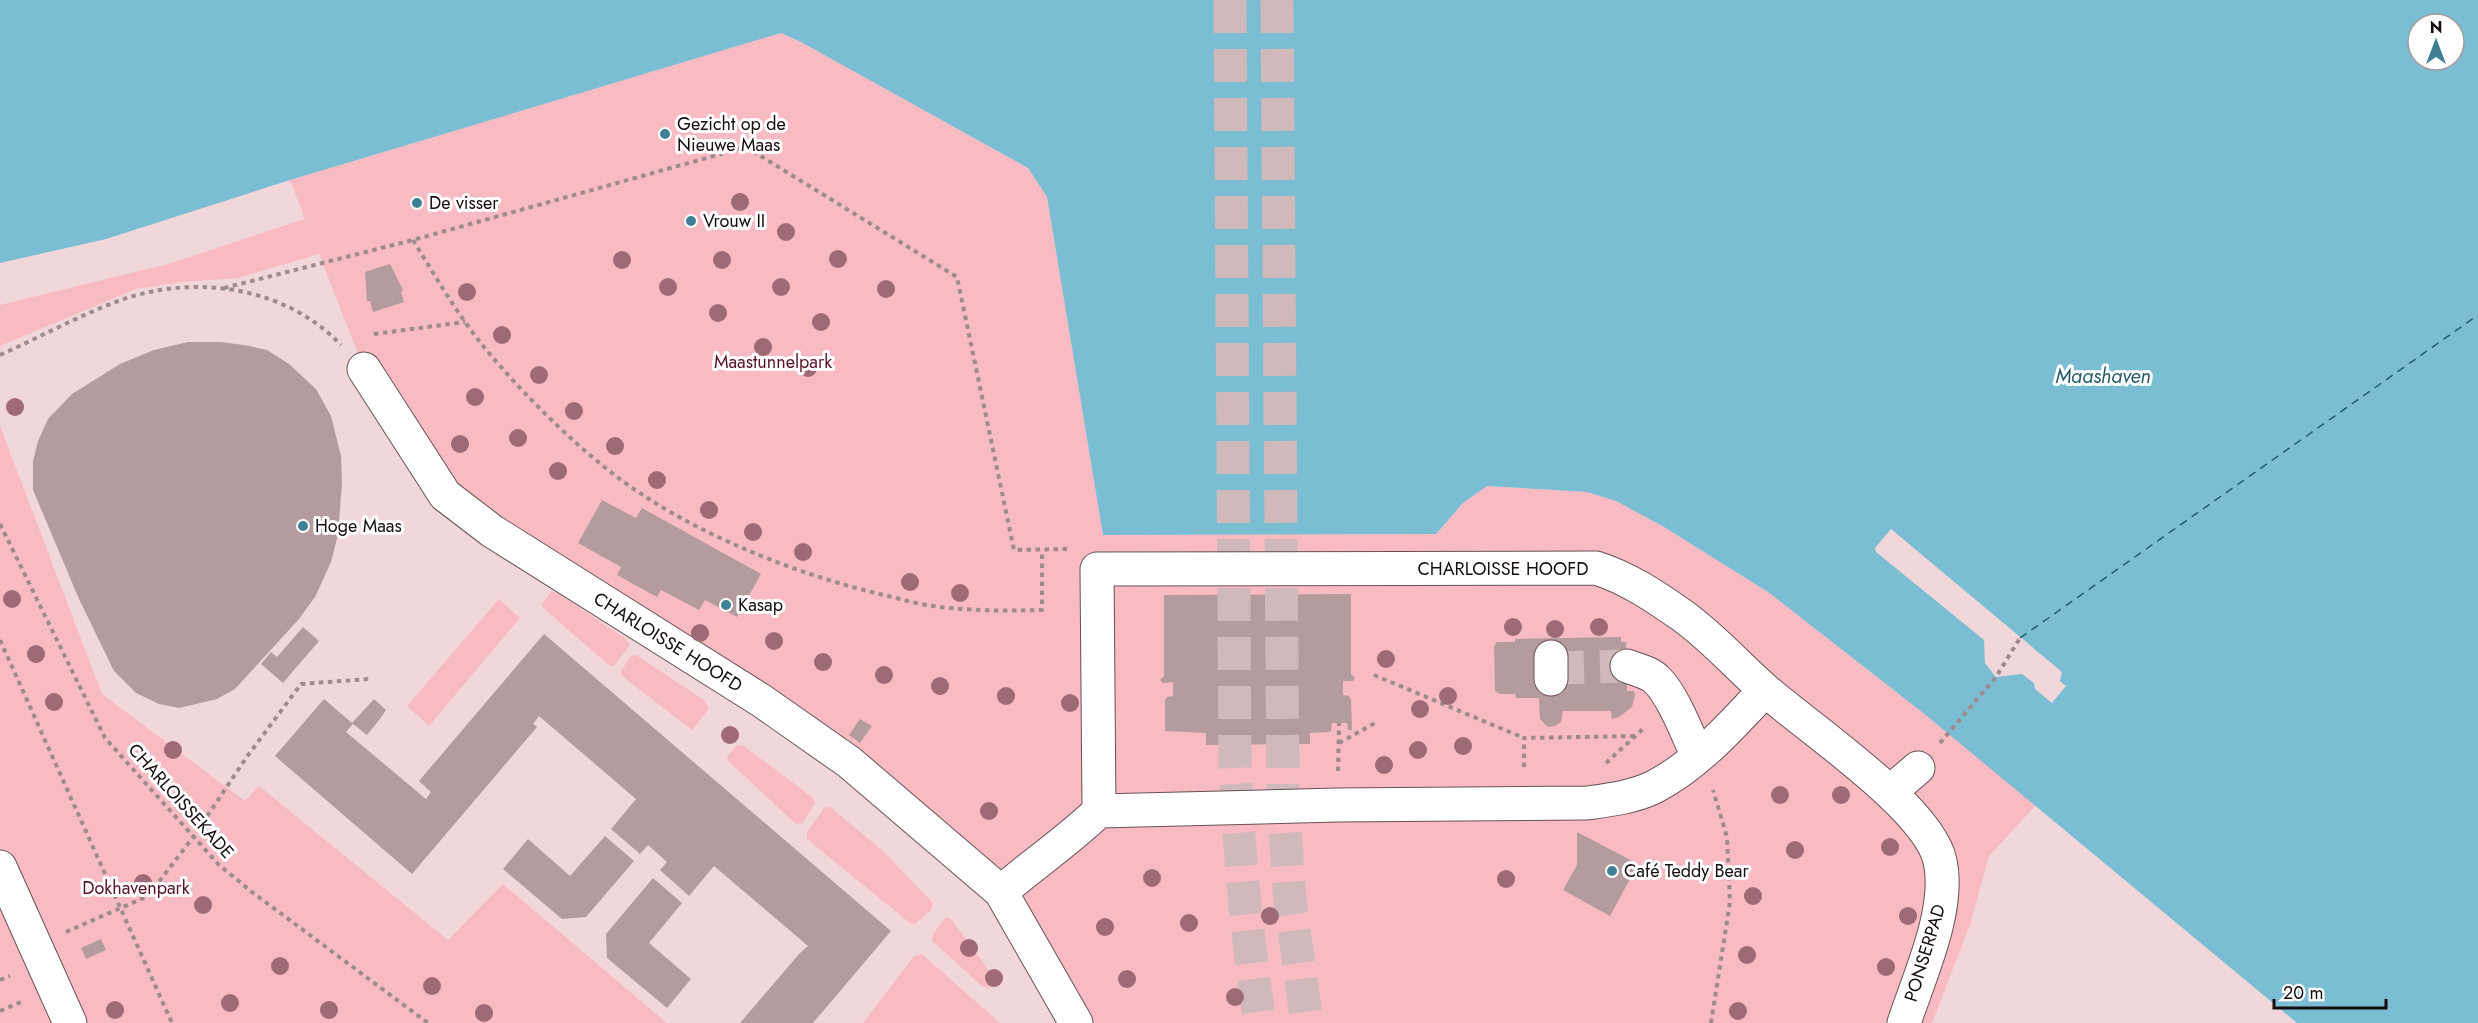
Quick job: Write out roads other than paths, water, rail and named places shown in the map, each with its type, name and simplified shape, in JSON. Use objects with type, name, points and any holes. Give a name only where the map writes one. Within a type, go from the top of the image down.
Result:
[{"type":"street","name":"CHARLOISSE HOOFD","points":[[364,369],[444,495],[492,531],[762,701],[849,762],[1001,892],[1076,1023]]},
{"type":"street","name":"CHARLOISSE HOOFD","points":[[1099,811],[1097,569],[1596,568],[1613,573],[1634,584],[1684,617],[1765,690]]},
{"type":"street","points":[[1627,666],[1645,672],[1657,680],[1667,693],[1698,756]]},
{"type":"street","points":[[1001,892],[1032,864],[1074,835],[1099,811],[1338,805],[1587,803],[1615,800],[1653,787],[1698,756],[1722,735],[1765,690]]},
{"type":"street","name":"PONSERPAD","points":[[1765,690],[1890,792],[1934,843],[1943,880],[1943,892],[1937,922],[1904,1023]]},
{"type":"street","points":[[1890,792],[1918,768]]},
{"type":"street","points":[[0,867],[70,1023]]},
{"type":"water","name":"Maashaven","points":[[0,0],[2478,0],[2478,1023],[2297,1023],[1927,716],[1768,592],[1664,527],[1616,501],[1587,492],[1487,486],[1463,503],[1436,534],[1103,535],[1047,197],[1028,168],[781,33],[290,180],[106,239],[0,263]]},
{"type":"tunnel","points":[[1230,0],[1235,767],[1244,895],[1260,1023]]},
{"type":"tunnel","points":[[1277,0],[1283,800],[1290,901],[1307,1023]]},
{"type":"tunnel","points":[[1551,668],[1627,666]]},
{"type":"place","name":"Gezicht op de Nieuwe Maas","points":[[665,134]]},
{"type":"place","name":"De visser","points":[[417,203]]},
{"type":"place","name":"Vrouw II","points":[[691,221]]},
{"type":"place","name":"Hoge Maas","points":[[303,526]]},
{"type":"place","name":"Kasap","points":[[726,605]]},
{"type":"place","name":"Café Teddy Bear","points":[[1612,871]]},
{"type":"park label","name":"Maastunnelpark","points":[[773,362]]},
{"type":"park label","name":"Dokhavenpark","points":[[136,888]]}]
